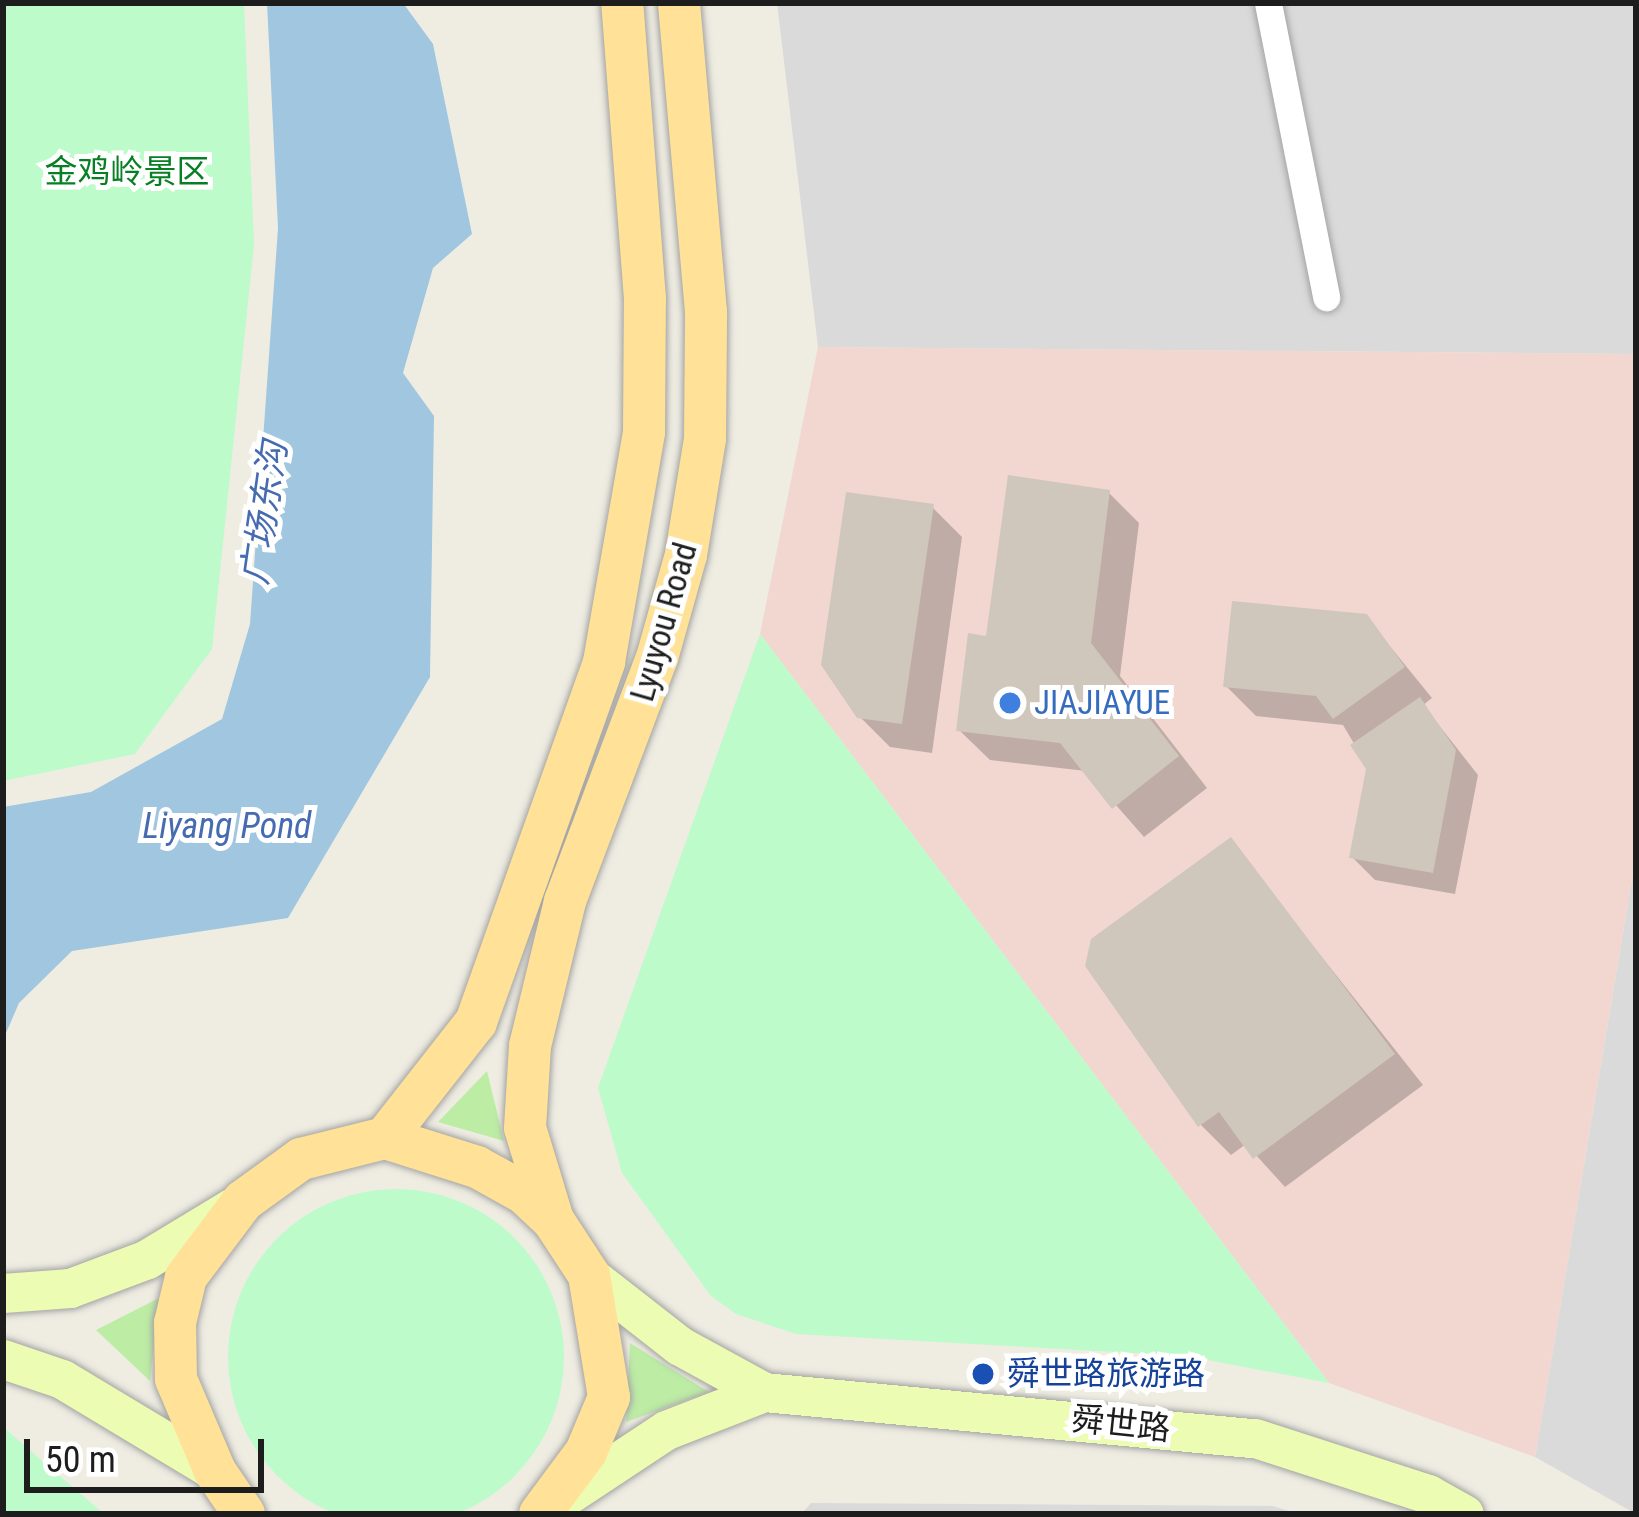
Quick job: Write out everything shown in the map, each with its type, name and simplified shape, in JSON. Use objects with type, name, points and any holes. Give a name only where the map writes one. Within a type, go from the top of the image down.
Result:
[{"type":"main road","name":"Lyuyou Road","points":[[385,1138],[476,1022],[604,662],[644,432],[645,299],[622,3]]},
{"type":"main road","name":"Lyuyou Road","points":[[553,1220],[525,1128],[530,1046],[565,901],[663,637],[705,440],[706,311],[679,3]]},
{"type":"main road","points":[[244,1514],[215,1472],[176,1379],[175,1323],[186,1277],[243,1201],[301,1159],[385,1138],[477,1166],[553,1220],[589,1275],[609,1396],[586,1452],[542,1513]]},
{"type":"street","points":[[1268,3],[1326,297]]},
{"type":"street","points":[[3,1293],[70,1288],[147,1259],[243,1201]]},
{"type":"street","points":[[589,1275],[680,1346],[764,1392]]},
{"type":"street","points":[[3,1359],[62,1379],[215,1472]]},
{"type":"street","points":[[542,1513],[666,1430],[764,1392]]},
{"type":"street","name":"舜世路","points":[[764,1392],[1256,1438],[1428,1494],[1464,1514]]},
{"type":"shaded area","points":[[777,3],[1636,3],[1636,354],[818,347]]},
{"type":"shaded area","points":[[818,347],[1636,354],[1636,855],[1535,1457],[1329,1383],[760,634]]},
{"type":"shaded area","points":[[1636,855],[1636,1514],[1535,1457]]},
{"type":"shaded area","points":[[811,1503],[1273,1506],[1298,1514],[801,1514]]},
{"type":"green space","name":"金鸡岭景区","points":[[3,3],[244,3],[254,245],[212,649],[135,754],[3,781]]},
{"type":"green space","points":[[760,634],[1329,1383],[1186,1356],[796,1334],[736,1314],[711,1296],[622,1173],[598,1088]]},
{"type":"green space","points":[[487,1071],[504,1141],[438,1122]]},
{"type":"green space","points":[[396,1189],[429,1192],[460,1202],[515,1238],[551,1293],[561,1324],[561,1390],[551,1421],[515,1476],[460,1512],[429,1522],[396,1525],[363,1522],[332,1512],[277,1476],[241,1421],[231,1390],[228,1357],[231,1324],[241,1293],[277,1238],[332,1202],[363,1192]]},
{"type":"green space","points":[[159,1298],[150,1381],[96,1330]]},
{"type":"green space","points":[[630,1343],[709,1392],[626,1422]]},
{"type":"green space","points":[[3,1427],[104,1514],[3,1514]]},
{"type":"water","name":"Liyang Pond","points":[[267,3],[403,3],[433,44],[472,234],[433,268],[403,373],[434,416],[430,677],[288,918],[72,951],[19,1003],[3,1040],[3,807],[91,792],[222,719],[250,624],[278,228]]},
{"type":"building","points":[[1008,475],[1110,490],[1091,643],[1179,756],[1112,809],[1060,743],[956,731],[968,633],[986,636]]},
{"type":"building","points":[[846,492],[934,504],[902,724],[857,718],[821,665]]},
{"type":"building","points":[[1232,601],[1367,614],[1405,667],[1333,719],[1316,696],[1223,687]]},
{"type":"building","points":[[1420,697],[1456,750],[1433,873],[1349,858],[1366,769],[1350,745]]},
{"type":"building","points":[[1231,837],[1395,1054],[1253,1159],[1219,1112],[1198,1127],[1085,966],[1091,939]]},
{"type":"place","name":"JIAJIAYUE","points":[[1010,703]]},
{"type":"place","name":"舜世路旅游路","points":[[983,1374]]},
{"type":"water label","name":"广场东沟","points":[[265,513]]}]
